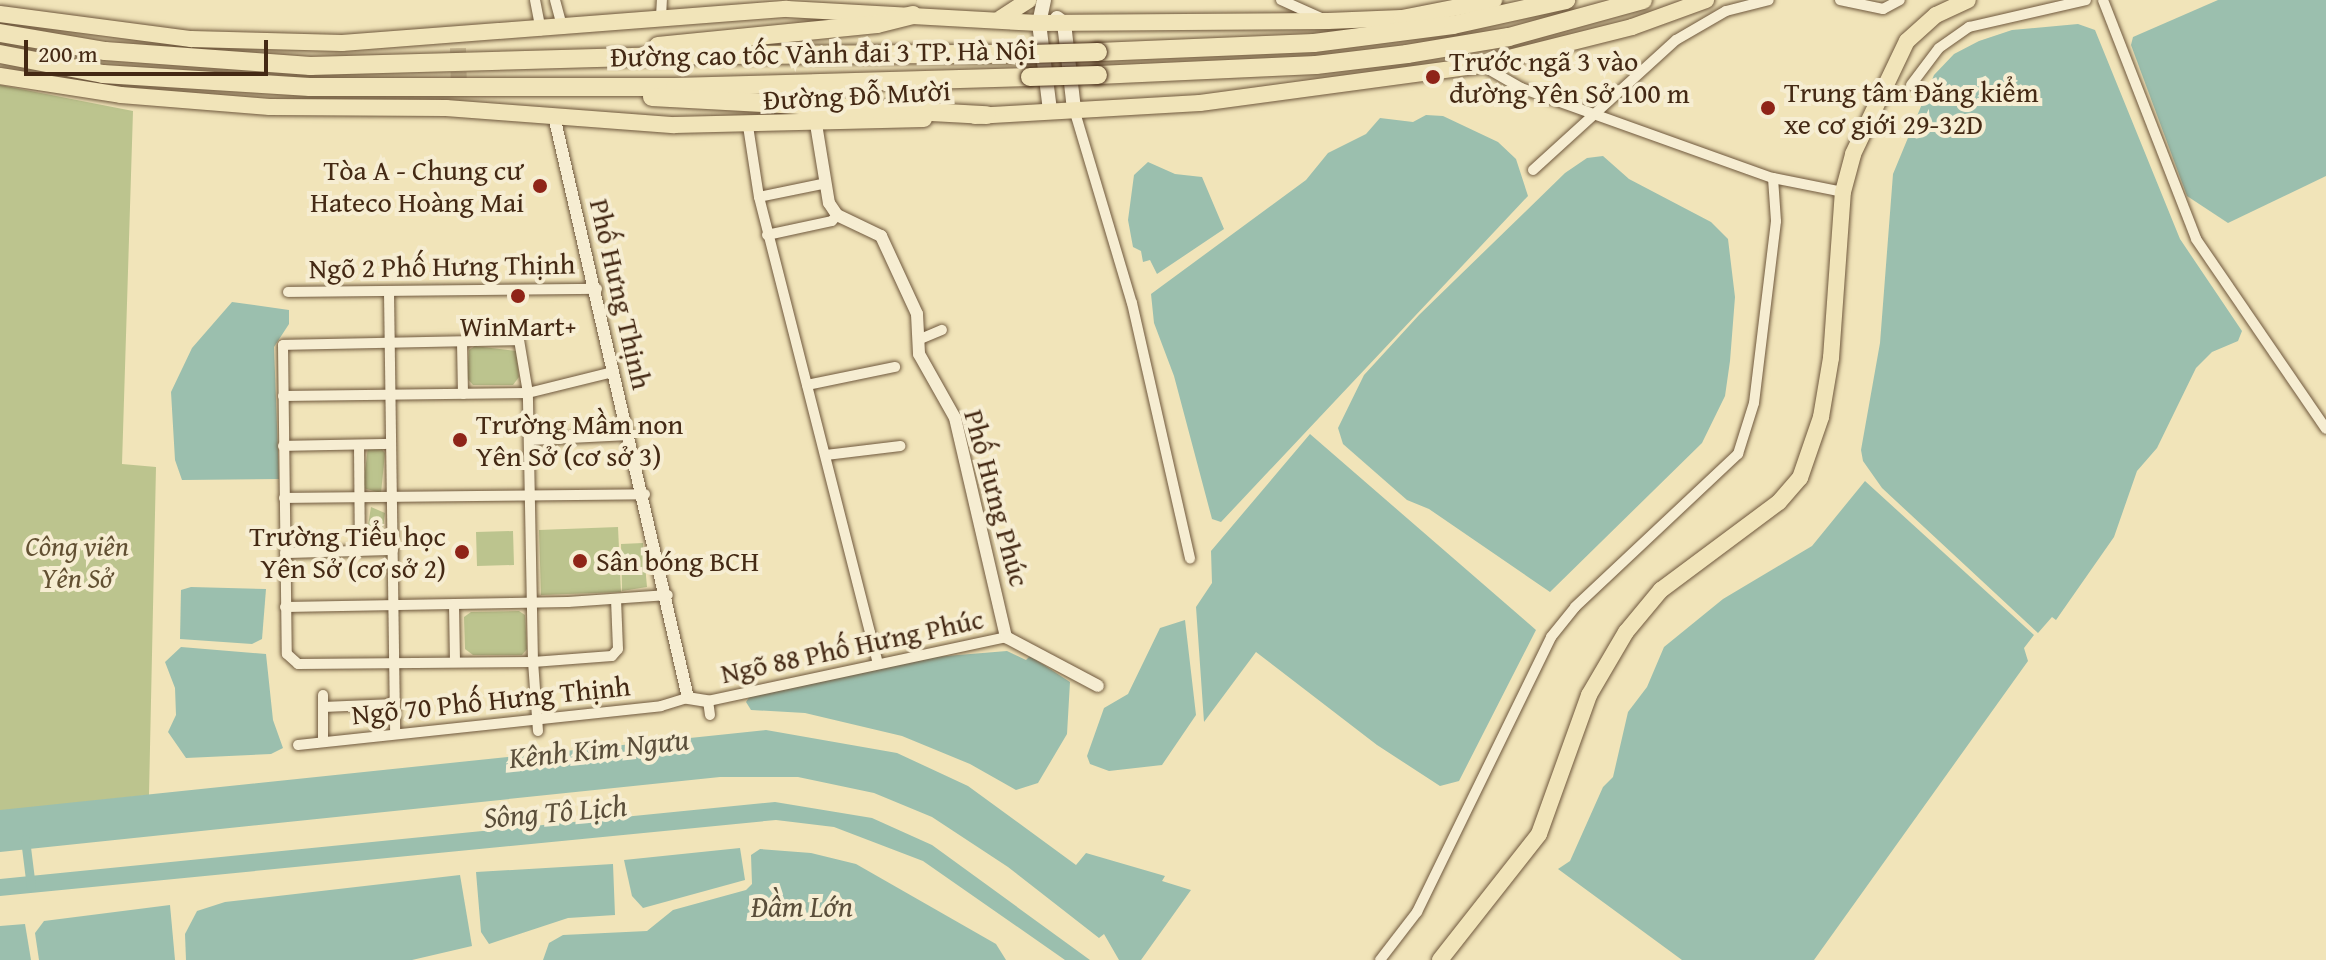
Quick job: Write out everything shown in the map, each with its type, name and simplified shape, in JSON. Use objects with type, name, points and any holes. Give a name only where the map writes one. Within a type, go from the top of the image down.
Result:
[{"type":"highway","name":"Đường cao tốc Vành đai 3 TP. Hà Nội","points":[[0,33],[229,64],[1029,54],[1314,43],[1453,25],[1566,0]]},
{"type":"highway","name":"Đường cao tốc Vành đai 3 TP. Hà Nội","points":[[0,54],[103,74],[228,85],[675,87],[1098,75],[1316,65],[1407,54],[1509,37],[1643,0]]},
{"type":"highway","points":[[552,61],[913,15]]},
{"type":"highway","points":[[533,85],[806,109],[987,115]]},
{"type":"main road","points":[[1001,19],[1029,0]]},
{"type":"main road","points":[[0,14],[191,39],[342,43],[458,41],[563,29],[662,7],[785,4],[1001,19],[1043,10],[1064,23],[1328,21],[1402,18],[1494,0]]},
{"type":"main road","name":"Đường Đỗ Mười","points":[[0,76],[176,101],[459,100],[554,116],[748,126],[816,124],[1200,103],[1481,65],[1632,27],[1706,0]]},
{"type":"main road","points":[[1440,960],[1539,834],[1589,695],[1626,632],[1661,590],[1779,502],[1800,478],[1821,417],[1831,358],[1843,192],[1853,154],[1907,41],[1936,15],[1968,0]]},
{"type":"main road","points":[[1043,10],[1050,110]]},
{"type":"main road","points":[[1064,23],[1074,109]]},
{"type":"street","points":[[535,0],[541,30]]},
{"type":"street","points":[[555,0],[563,29]]},
{"type":"street","points":[[1281,0],[1328,21]]},
{"type":"street","points":[[1533,170],[1676,40],[1746,1],[1769,0]]},
{"type":"street","points":[[1840,0],[1883,9],[1900,0]]},
{"type":"street","points":[[1911,85],[1939,48],[1969,27],[2086,0]]},
{"type":"street","points":[[2103,0],[2196,239],[2326,429]]},
{"type":"street","points":[[1481,65],[1508,82],[1773,178],[1843,192]]},
{"type":"street","points":[[1074,109],[1132,303],[1190,558]]},
{"type":"street","name":"Phố Hưng Thịnh","points":[[554,116],[597,289],[613,372],[645,494],[688,698]]},
{"type":"street","points":[[767,235],[832,221],[837,215],[822,184],[816,124]]},
{"type":"street","points":[[748,126],[767,235],[878,663]]},
{"type":"street","points":[[1380,960],[1417,912],[1551,637],[1575,607],[1738,454],[1754,403],[1776,221],[1773,178]]},
{"type":"street","points":[[759,197],[822,184]]},
{"type":"street","name":"Phố Hưng Phúc","points":[[837,215],[881,236],[917,314],[919,354],[955,418],[965,450],[1006,637]]},
{"type":"street","name":"Ngõ 2 Phố Hưng Thịnh","points":[[288,292],[597,289]]},
{"type":"street","points":[[389,292],[395,734]]},
{"type":"street","points":[[918,340],[942,330]]},
{"type":"street","points":[[538,731],[533,662],[528,393],[519,340],[283,345],[287,654],[298,664],[533,662],[616,654],[616,599]]},
{"type":"street","points":[[462,342],[463,394]]},
{"type":"street","points":[[807,385],[895,367]]},
{"type":"street","points":[[283,396],[528,393],[613,372]]},
{"type":"street","points":[[530,440],[629,435]]},
{"type":"street","points":[[283,446],[391,444]]},
{"type":"street","points":[[359,445],[360,551]]},
{"type":"street","points":[[826,455],[900,446]]},
{"type":"street","points":[[284,498],[531,498],[645,494]]},
{"type":"street","points":[[285,553],[393,550]]},
{"type":"street","points":[[285,607],[533,603],[668,595]]},
{"type":"street","points":[[454,604],[455,662]]},
{"type":"street","points":[[1006,637],[1098,686]]},
{"type":"street","name":"Ngõ 88 Phố Hưng Phúc","points":[[708,701],[1006,637]]},
{"type":"street","points":[[688,698],[708,701],[710,715]]},
{"type":"street","name":"Ngõ 70 Phố Hưng Thịnh","points":[[298,745],[661,706],[688,698]]},
{"type":"street","points":[[323,741],[323,701],[395,704]]},
{"type":"green space","name":"Công viên Yên Sở","points":[[0,85],[133,111],[122,464],[156,467],[149,795],[0,811]]},
{"type":"green space","points":[[475,346],[516,351],[519,377],[513,385],[473,385],[467,378],[469,350]]},
{"type":"green space","points":[[368,447],[380,447],[385,453],[381,493],[363,488]]},
{"type":"green space","points":[[371,507],[385,513],[381,543],[366,538]]},
{"type":"green space","name":"Sân bóng BCH","points":[[618,527],[621,592],[541,595],[539,530]]},
{"type":"green space","points":[[513,531],[514,565],[477,566],[476,532]]},
{"type":"green space","points":[[643,543],[647,587],[622,591],[621,544]]},
{"type":"green space","points":[[519,611],[525,615],[527,649],[522,655],[473,655],[465,649],[464,617],[471,612]]},
{"type":"water","points":[[2218,0],[2326,0],[2326,176],[2228,223],[2187,196],[2131,45],[2133,37]]},
{"type":"water","points":[[2078,24],[2095,30],[2180,239],[2242,331],[2238,341],[2212,352],[2196,368],[2157,448],[2137,471],[2114,537],[2056,620],[2052,617],[2038,633],[1882,488],[1863,461],[1861,450],[1880,343],[1893,174],[1934,75],[1954,54],[1979,41],[2012,30]]},
{"type":"water","points":[[1426,115],[1443,116],[1498,142],[1516,159],[1528,196],[1221,522],[1212,519],[1174,376],[1154,323],[1151,294],[1306,180],[1328,153],[1366,134],[1380,118],[1413,122]]},
{"type":"water","points":[[1603,156],[1629,179],[1711,222],[1728,239],[1735,297],[1730,361],[1725,396],[1702,443],[1550,592],[1429,509],[1407,500],[1343,444],[1338,428],[1364,375],[1419,315],[1565,173],[1587,158]]},
{"type":"water","points":[[1148,162],[1175,174],[1202,177],[1224,229],[1157,274],[1150,260],[1143,262],[1141,251],[1133,247],[1128,220],[1134,175]]},
{"type":"water","points":[[232,302],[289,310],[289,324],[274,347],[279,479],[182,480],[175,460],[171,392],[192,348]]},
{"type":"water","points":[[1310,434],[1536,630],[1459,781],[1440,786],[1377,745],[1256,652],[1204,722],[1196,607],[1212,583],[1211,551]]},
{"type":"water","points":[[1865,481],[2034,635],[2024,648],[2028,661],[1814,960],[1682,960],[1558,869],[1570,861],[1603,787],[1613,777],[1628,712],[1647,687],[1664,647],[1723,599],[1812,546]]},
{"type":"water","points":[[191,587],[266,589],[262,639],[252,644],[180,639],[181,590]]},
{"type":"water","points":[[1185,620],[1196,715],[1162,765],[1109,771],[1090,764],[1087,756],[1104,708],[1128,694],[1160,628]]},
{"type":"water","points":[[181,647],[266,654],[273,720],[283,748],[271,754],[186,758],[168,732],[176,715],[175,688],[165,662]]},
{"type":"water","points":[[1007,651],[1026,660],[1030,656],[1070,682],[1067,734],[1038,783],[1016,790],[970,764],[902,736],[805,713],[751,710],[746,702],[750,696],[934,657]]},
{"type":"water","name":"Kênh Kim Ngưu","points":[[766,730],[897,753],[968,786],[1076,865],[1086,853],[1165,876],[1162,881],[1191,890],[1141,960],[1119,960],[1104,934],[1099,938],[1008,867],[932,817],[874,793],[798,777],[720,777],[0,852],[0,810]]},
{"type":"water","points":[[775,802],[872,818],[932,845],[1090,960],[1065,960],[923,861],[834,827],[776,820],[0,896],[0,879]]},
{"type":"water","points":[[740,848],[745,880],[643,908],[632,896],[624,860]]},
{"type":"water","name":"Đầm Lớn","points":[[760,849],[811,853],[856,864],[996,944],[1006,960],[543,960],[549,943],[563,935],[647,931],[673,910],[746,890],[752,884],[751,855]]},
{"type":"water","points":[[613,864],[615,915],[568,918],[489,944],[481,932],[476,872]]},
{"type":"water","points":[[460,875],[472,946],[412,960],[186,960],[185,934],[197,911],[225,902]]},
{"type":"water","points":[[170,905],[175,960],[39,960],[35,933],[44,921]]},
{"type":"water","points":[[25,924],[31,960],[0,960],[0,926]]},
{"type":"waterway","points":[[25,839],[31,887]]},
{"type":"tunnel","points":[[458,48],[459,92]]},
{"type":"place","name":"Trước ngã 3 vào đường Yên Sở 100 m","points":[[1433,77]]},
{"type":"place","name":"Trung tâm Đăng kiểm xe cơ giới 29-32D","points":[[1768,108]]},
{"type":"place","name":"Tòa A - Chung cư Hateco Hoàng Mai","points":[[540,186]]},
{"type":"place","name":"WinMart+","points":[[518,296]]},
{"type":"place","name":"Trường Mầm non Yên Sở (cơ sở 3)","points":[[460,440]]},
{"type":"place","name":"Trường Tiểu học Yên Sở (cơ sở 2)","points":[[462,552]]},
{"type":"place","name":"Sân bóng BCH","points":[[580,561]]},
{"type":"water label","name":"Sông Tô Lịch","points":[[555,811]]}]
